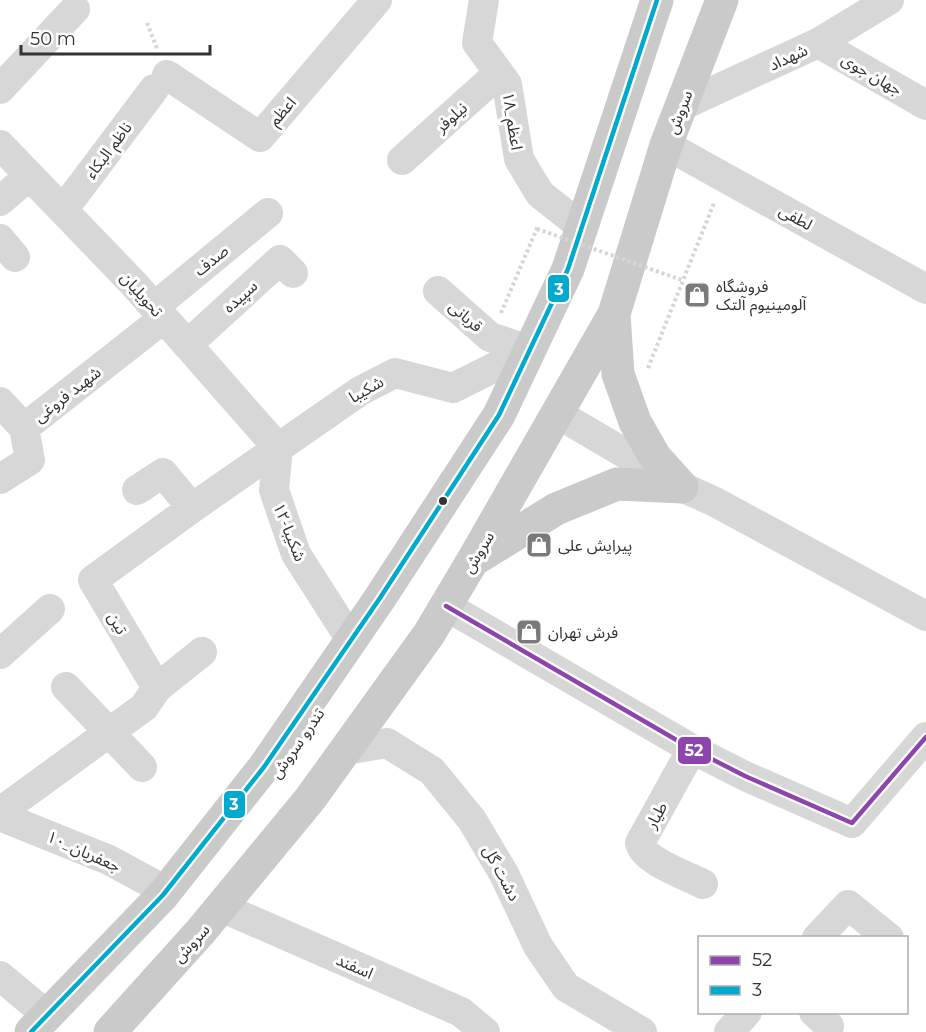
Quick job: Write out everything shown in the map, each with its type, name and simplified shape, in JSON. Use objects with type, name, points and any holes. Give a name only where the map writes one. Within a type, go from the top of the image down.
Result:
[{"type":"main road","points":[[43,1027],[166,891],[264,767],[351,640],[495,421],[568,269],[657,0]]},
{"type":"main road","name":"سروش","points":[[110,1032],[221,907],[310,799],[429,634],[446,606],[614,315],[666,146],[722,0]]},
{"type":"main road","points":[[614,315],[618,374],[631,411],[655,457],[682,487]]},
{"type":"main road","points":[[510,391],[558,414]]},
{"type":"main road","points":[[473,560],[556,509],[617,483],[682,487]]},
{"type":"street","name":"۱۸_اعظم","points":[[484,0],[477,43],[507,84],[519,159],[540,194],[582,227]]},
{"type":"street","name":"شهداد","points":[[681,106],[818,43],[890,0]]},
{"type":"street","name":"اعظم","points":[[160,82],[260,137],[368,3]]},
{"type":"street","points":[[0,88],[75,9]]},
{"type":"street","name":"جهان جوی","points":[[818,43],[926,105]]},
{"type":"street","name":"نیلوفر","points":[[402,160],[500,73]]},
{"type":"street","name":"ناظم البکاء","points":[[63,210],[160,82]]},
{"type":"street","name":"تحویلیان","points":[[0,145],[159,313],[278,448]]},
{"type":"street","name":"لطفی","points":[[666,146],[926,289]]},
{"type":"street","points":[[0,201],[29,176]]},
{"type":"street","name":"صدف","points":[[159,313],[268,213]]},
{"type":"street","name":"سپیده","points":[[187,345],[280,260],[293,273]]},
{"type":"street","name":"قربانی","points":[[438,291],[490,337],[530,350]]},
{"type":"street","name":"شهید فروغی","points":[[0,479],[30,460],[24,428],[159,313]]},
{"type":"street","name":"شکیبا","points":[[278,448],[360,391],[395,373],[453,388],[530,350]]},
{"type":"street","points":[[0,402],[24,428]]},
{"type":"street","points":[[558,414],[682,487],[725,507],[926,616]]},
{"type":"street","name":"تندرو سروش","points":[[43,1027],[179,897],[276,774],[460,500],[494,443],[495,421]]},
{"type":"street","points":[[92,1032],[214,901],[304,788],[421,626],[519,457],[541,445]]},
{"type":"street","name":"تین","points":[[156,688],[93,580],[278,448]]},
{"type":"street","name":"۱۲-شکیبا","points":[[278,448],[274,490],[296,554],[351,640]]},
{"type":"street","points":[[137,490],[163,473],[192,508]]},
{"type":"street","points":[[446,606],[692,749],[745,776],[852,823],[926,737]]},
{"type":"street","points":[[0,654],[50,609]]},
{"type":"street","points":[[0,814],[144,707],[156,688],[202,652]]},
{"type":"street","points":[[66,687],[142,767]]},
{"type":"street","name":"دشت گل","points":[[345,750],[387,743],[432,771],[472,820],[504,874],[538,946],[566,987],[642,1032]]},
{"type":"street","name":"طیار","points":[[692,749],[640,843],[642,851],[651,858],[703,884]]},
{"type":"street","name":"۱۰_جعفریان","points":[[0,814],[109,860],[166,891]]},
{"type":"street","points":[[819,936],[848,905],[887,936]]},
{"type":"street","name":"اسفند","points":[[221,907],[461,1012],[485,1032]]},
{"type":"street","points":[[0,976],[43,1027]]},
{"type":"street","points":[[729,1032],[745,1014]]},
{"type":"path","points":[[631,411],[724,177]]},
{"type":"path","points":[[490,337],[537,229],[547,200]]},
{"type":"path","points":[[537,229],[682,280]]},
{"type":"transit line","name":"3","points":[[31,1032],[163,895],[264,767],[380,598],[499,415],[568,269],[657,0]]},
{"type":"transit line","name":"52","points":[[446,606],[692,749],[745,776],[852,823],[926,737]]},
{"type":"place","name":"فروشگاه آلومینیوم آلتک","points":[[697,295]]},
{"type":"place","name":"پیرایش علی","points":[[539,545]]},
{"type":"place","name":"فرش تهران","points":[[529,632]]}]
